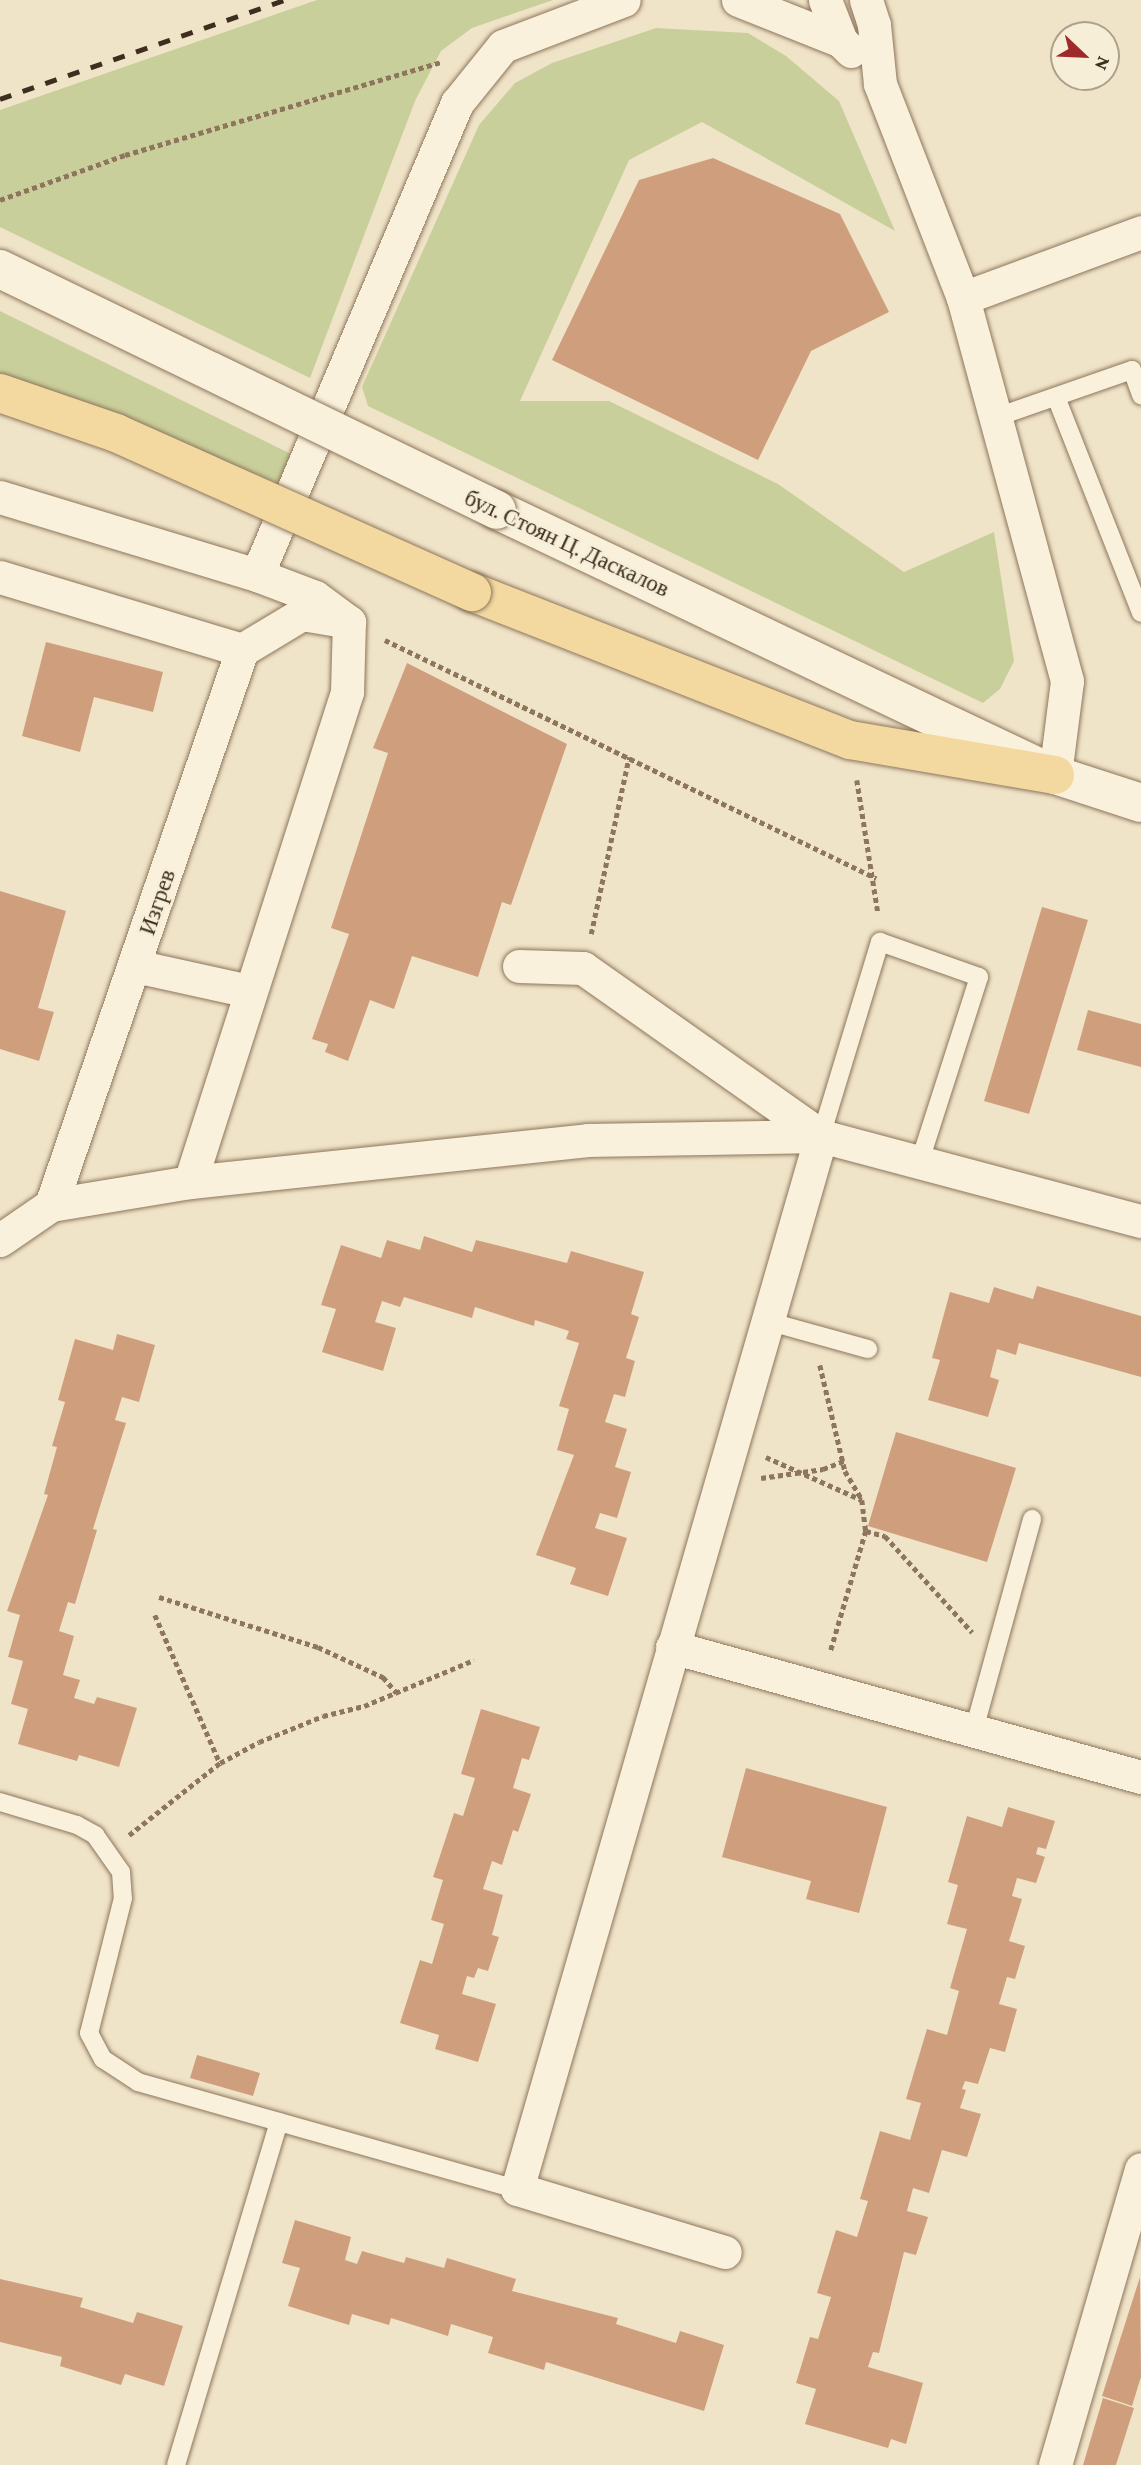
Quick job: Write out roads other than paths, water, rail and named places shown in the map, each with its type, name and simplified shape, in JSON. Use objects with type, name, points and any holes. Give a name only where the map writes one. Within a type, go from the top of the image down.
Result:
[{"type":"main road","points":[[0,393],[116,433],[472,593],[850,740],[1055,775]]},
{"type":"street","points":[[257,575],[457,103],[503,46],[624,0]]},
{"type":"street","points":[[737,0],[841,41]]},
{"type":"street","points":[[825,0],[841,41],[880,84]]},
{"type":"street","points":[[874,8],[880,84],[962,298],[1067,681],[1055,775]]},
{"type":"street","points":[[962,298],[1141,232]]},
{"type":"street","name":"бул. Стоян Ц. Даскалов","points":[[0,269],[497,510],[1055,775],[1141,803]]},
{"type":"street","points":[[0,497],[257,575],[315,597],[349,622]]},
{"type":"street","points":[[0,577],[242,650],[302,614],[349,622]]},
{"type":"street","points":[[190,1182],[347,692],[349,622]]},
{"type":"street","name":"Изгрев","points":[[51,1205],[242,650]]},
{"type":"street","points":[[135,966],[249,991]]},
{"type":"street","points":[[519,966],[583,968],[821,1136]]},
{"type":"street","points":[[725,2252],[517,2189],[821,1136]]},
{"type":"street","points":[[0,1240],[51,1205],[190,1182],[588,1140],[821,1136],[1141,1221]]},
{"type":"street","points":[[672,1647],[1141,1777]]},
{"type":"street","points":[[1055,2465],[1141,2169]]},
{"type":"lane","points":[[995,418],[1132,370],[1141,395]]},
{"type":"lane","points":[[1056,397],[1141,613]]},
{"type":"lane","points":[[821,1136],[880,942],[979,977],[920,1161]]},
{"type":"lane","points":[[767,1321],[867,1349]]},
{"type":"lane","points":[[974,1730],[1032,1519]]},
{"type":"lane","points":[[0,1802],[77,1825],[96,1835],[121,1872],[123,1898],[89,2033],[103,2059],[138,2082],[517,2189]]},
{"type":"lane","points":[[176,2465],[279,2122]]},
{"type":"railway","points":[[0,99],[285,0]]}]
